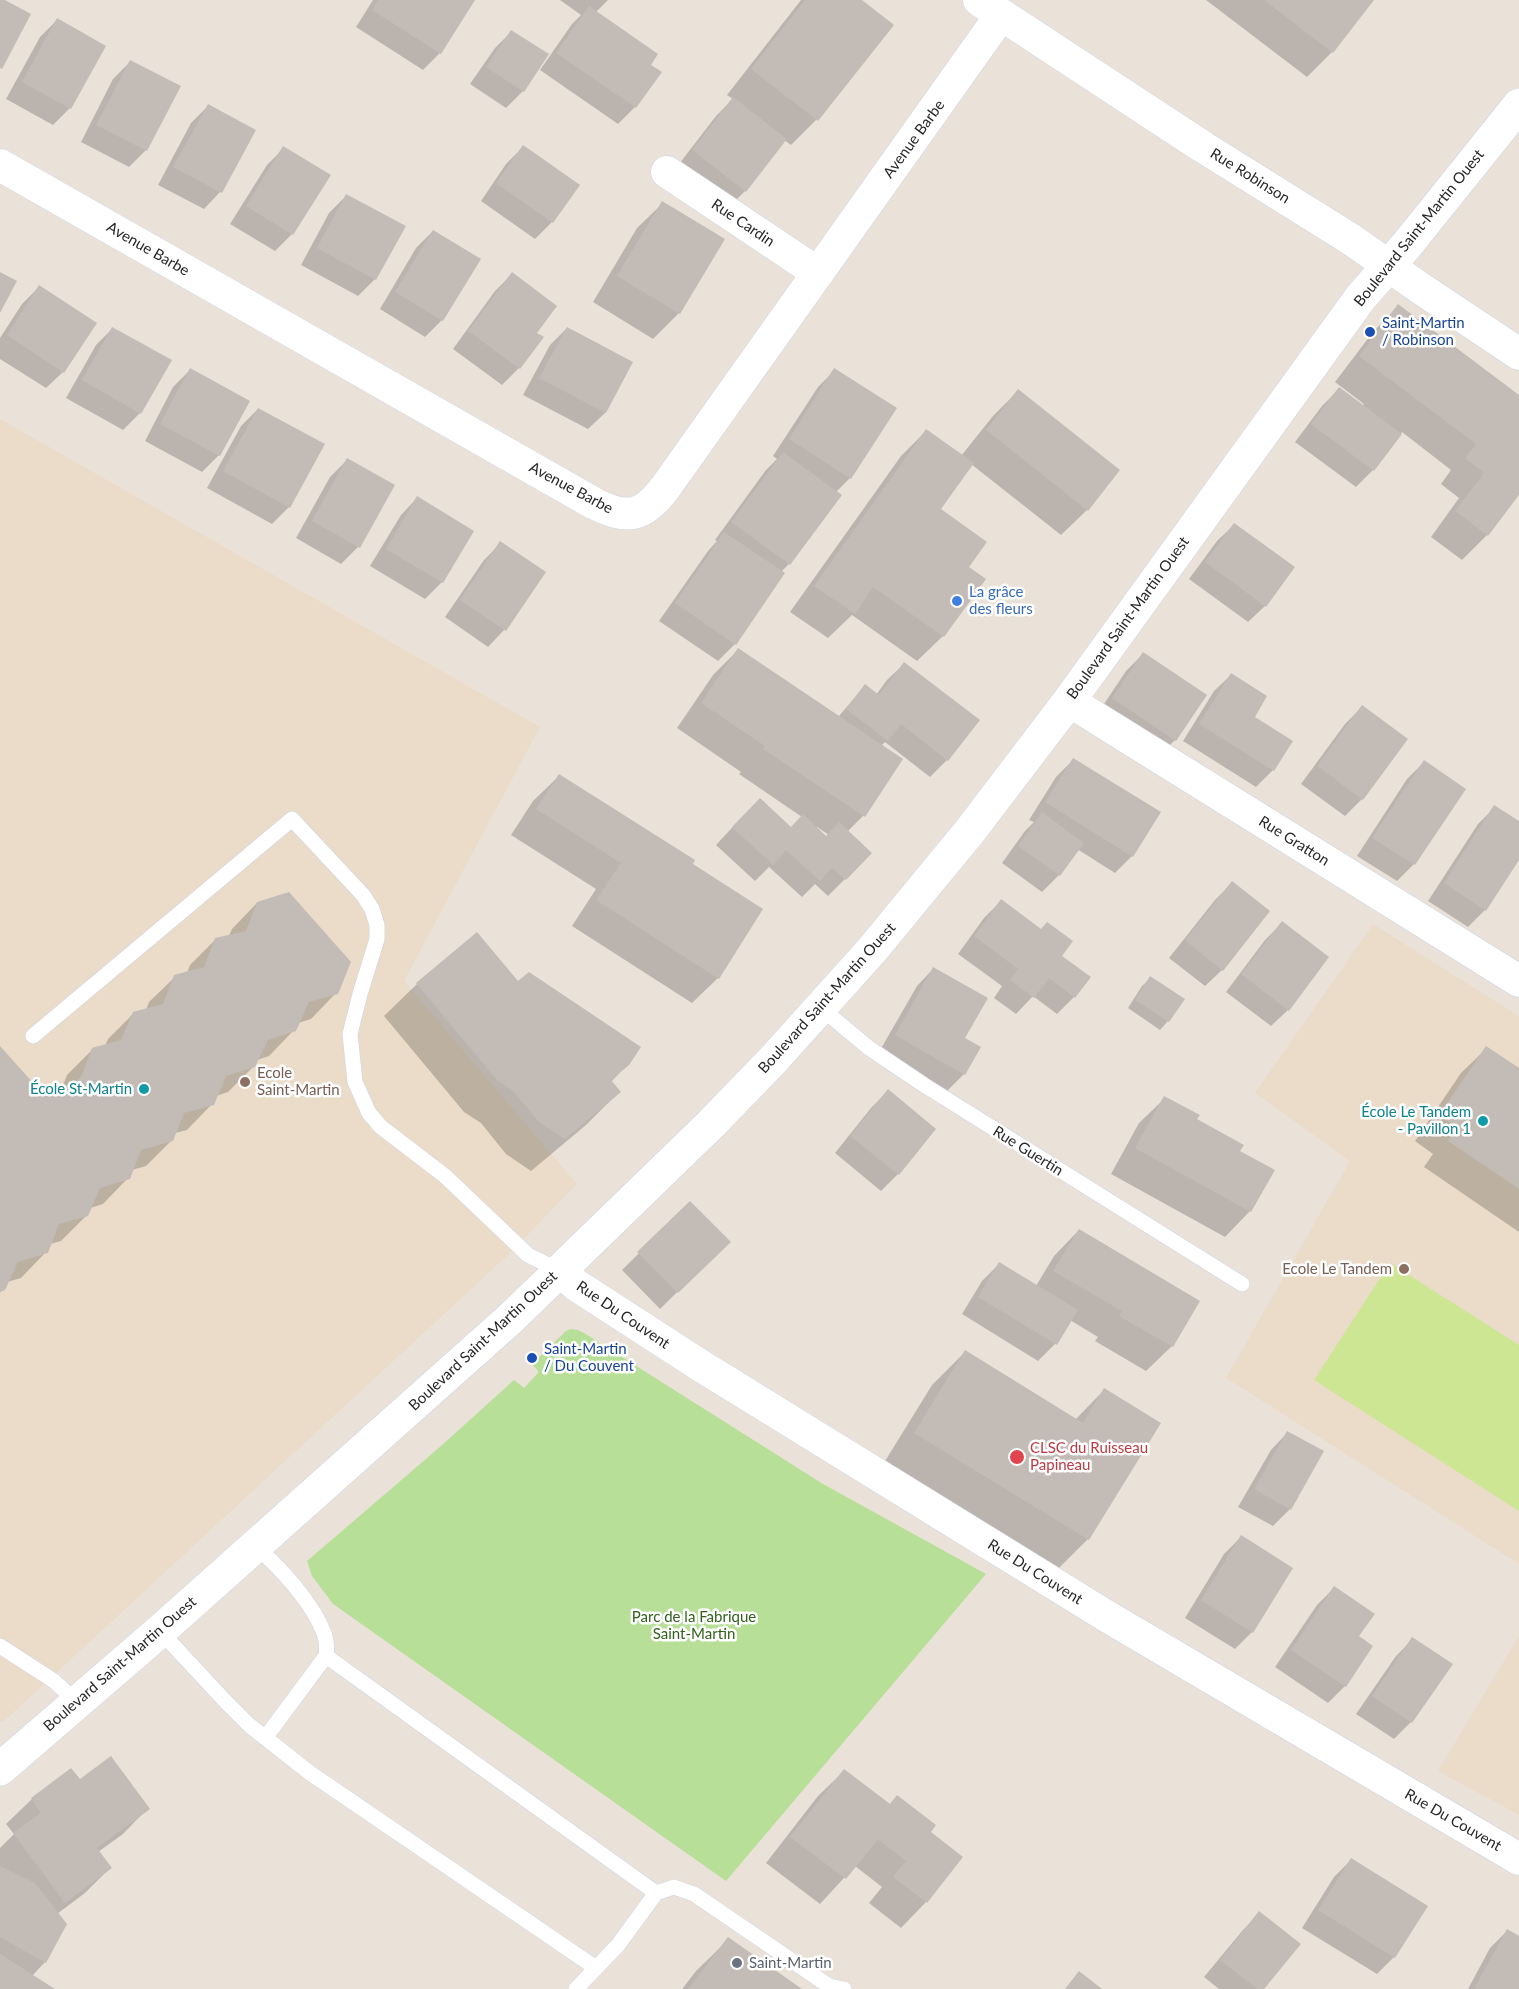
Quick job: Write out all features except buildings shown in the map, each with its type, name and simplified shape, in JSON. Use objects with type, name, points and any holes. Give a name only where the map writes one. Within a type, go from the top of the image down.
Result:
[{"type":"main road","name":"Boulevard Saint-Martin Ouest","points":[[0,1769],[160,1631],[511,1318],[718,1118],[821,1008],[962,842],[1069,701],[1361,297],[1406,246],[1519,105]]},
{"type":"street","name":"Rue Robinson","points":[[990,7],[1203,147],[1352,240],[1519,354]]},
{"type":"street","name":"Avenue Barbe","points":[[0,165],[595,504],[618,514],[636,513],[656,500],[818,273],[990,7]]},
{"type":"street","name":"Rue Cardin","points":[[667,172],[818,273]]},
{"type":"street","name":"Rue Gratton","points":[[1069,701],[1519,981]]},
{"type":"street","name":"Rue Du Couvent","points":[[560,1271],[576,1285],[698,1364],[1098,1611],[1519,1859]]},
{"type":"lane","points":[[33,1036],[292,819],[363,895],[372,909],[377,925],[377,939],[350,1034],[355,1082],[369,1113],[381,1127],[445,1176],[528,1255],[560,1271]]},
{"type":"lane","name":"Rue Guertin","points":[[821,1008],[869,1048],[924,1086],[1242,1284]]},
{"type":"lane","points":[[255,1546],[271,1559],[309,1606],[325,1635],[327,1645],[326,1656],[265,1738]]},
{"type":"lane","points":[[160,1631],[226,1702],[265,1738],[310,1773],[596,1968]]},
{"type":"lane","points":[[0,1646],[54,1681],[77,1702]]},
{"type":"lane","points":[[326,1656],[656,1893]]},
{"type":"lane","points":[[576,1989],[618,1945],[656,1893],[674,1887],[685,1889],[829,1986],[844,1989]]},
{"type":"shaded area","name":"Ecole Saint-Martin","points":[[0,419],[540,727],[404,981],[577,1184],[510,1253],[3,1722],[0,1721]]},
{"type":"shaded area","name":"Ecole Le Tandem","points":[[1373,924],[1519,1016],[1519,1564],[1226,1378],[1350,1161],[1255,1093]]},
{"type":"shaded area","points":[[1519,1636],[1519,1815],[1438,1771]]},
{"type":"green space","points":[[1390,1263],[1519,1345],[1519,1511],[1314,1380]]},
{"type":"green space","name":"Parc de la Fabrique Saint-Martin","points":[[571,1329],[584,1333],[823,1484],[986,1574],[726,1881],[333,1604],[312,1576],[307,1561],[514,1380],[524,1388],[539,1372],[532,1364],[566,1331]]},
{"type":"place","name":"Saint-Martin / Robinson","points":[[1370,332]]},
{"type":"place","name":"La grâce des fleurs","points":[[957,601]]},
{"type":"place","name":"Ecole Saint-Martin","points":[[245,1082]]},
{"type":"place","name":"École St-Martin","points":[[144,1089]]},
{"type":"place","name":"École Le Tandem - Pavillon 1","points":[[1483,1121]]},
{"type":"place","name":"Ecole Le Tandem","points":[[1404,1269]]},
{"type":"place","name":"Saint-Martin / Du Couvent","points":[[532,1358]]},
{"type":"place","name":"CLSC du Ruisseau Papineau","points":[[1017,1457]]},
{"type":"place","name":"Saint-Martin","points":[[737,1963]]}]
